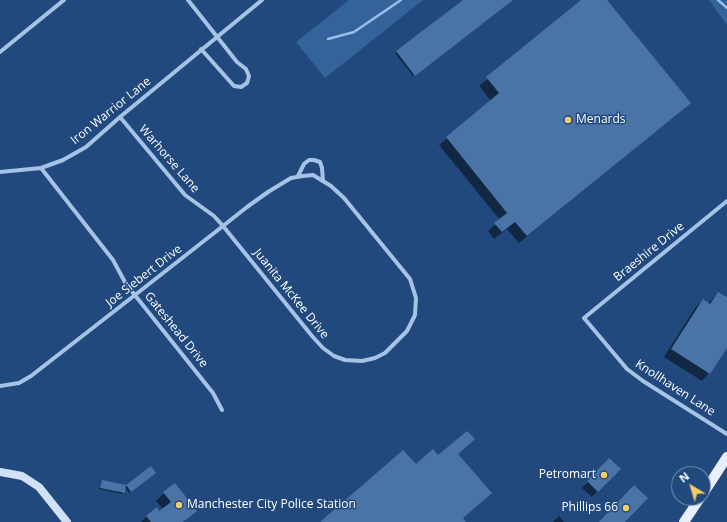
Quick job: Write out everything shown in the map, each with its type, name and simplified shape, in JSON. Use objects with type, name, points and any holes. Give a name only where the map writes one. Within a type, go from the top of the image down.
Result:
[{"type":"main road","points":[[711,481],[727,456]]},
{"type":"main road","points":[[684,522],[695,506]]},
{"type":"street","points":[[0,52],[64,0]]},
{"type":"street","points":[[188,0],[249,73],[247,83],[241,87],[234,86],[201,49]]},
{"type":"street","name":"Iron Warrior Lane","points":[[0,172],[41,168],[64,160],[86,147],[201,49],[262,0]]},
{"type":"street","name":"Warhorse Lane","points":[[120,117],[177,187],[193,202],[214,216],[223,226]]},
{"type":"street","points":[[298,176],[304,164],[309,160],[314,160],[320,162],[323,181]]},
{"type":"street","name":"Gateshead Drive","points":[[41,168],[113,260],[126,284],[213,393],[222,410]]},
{"type":"street","name":"Joe Siebert Drive","points":[[0,386],[19,383],[31,376],[279,184],[298,176],[313,175]]},
{"type":"street","name":"Juanita McKee Drive","points":[[223,226],[323,348],[334,356],[345,360],[362,361],[375,358],[384,353],[407,331],[415,315],[415,289],[410,279],[344,198],[313,175]]},
{"type":"street","name":"Braeshire Drive","points":[[584,318],[727,201]]},
{"type":"street","name":"Knollhaven Lane","points":[[584,318],[627,369],[643,381],[727,434]]},
{"type":"street","points":[[0,472],[22,476],[39,487],[67,522]]},
{"type":"shaded area","points":[[349,0],[423,0],[325,78],[296,42]]},
{"type":"shaded area","points":[[709,0],[727,0],[727,25]]},
{"type":"building","points":[[463,0],[513,0],[415,76],[396,51]]},
{"type":"building","name":"Menards","points":[[581,0],[607,0],[691,103],[527,236],[515,222],[502,232],[494,223],[507,213],[446,137],[499,93],[486,77]]},
{"type":"building","points":[[718,292],[727,297],[727,348],[710,374],[671,349],[703,299],[710,304]]},
{"type":"building","points":[[467,431],[475,439],[458,454],[492,493],[463,518],[466,522],[320,522],[403,450],[416,464],[433,449],[438,455]]},
{"type":"building","name":"Petromart","points":[[609,458],[621,469],[598,492],[587,481]]},
{"type":"building","points":[[151,466],[156,473],[131,492],[126,485]]},
{"type":"building","points":[[102,480],[126,485],[125,493],[100,488]]},
{"type":"building","name":"Manchester City Police Station","points":[[175,483],[197,511],[183,522],[151,522],[146,516],[157,507],[159,511],[171,502],[163,492]]},
{"type":"building","name":"Phillips 66","points":[[634,485],[648,498],[625,522],[599,522]]},
{"type":"waterway","points":[[328,39],[354,32],[401,0]]},
{"type":"waterway","points":[[718,0],[727,8]]},
{"type":"place","name":"Menards","points":[[568,120]]},
{"type":"place","name":"Petromart","points":[[604,475]]},
{"type":"place","name":"Manchester City Police Station","points":[[179,505]]},
{"type":"place","name":"Phillips 66","points":[[626,508]]}]
